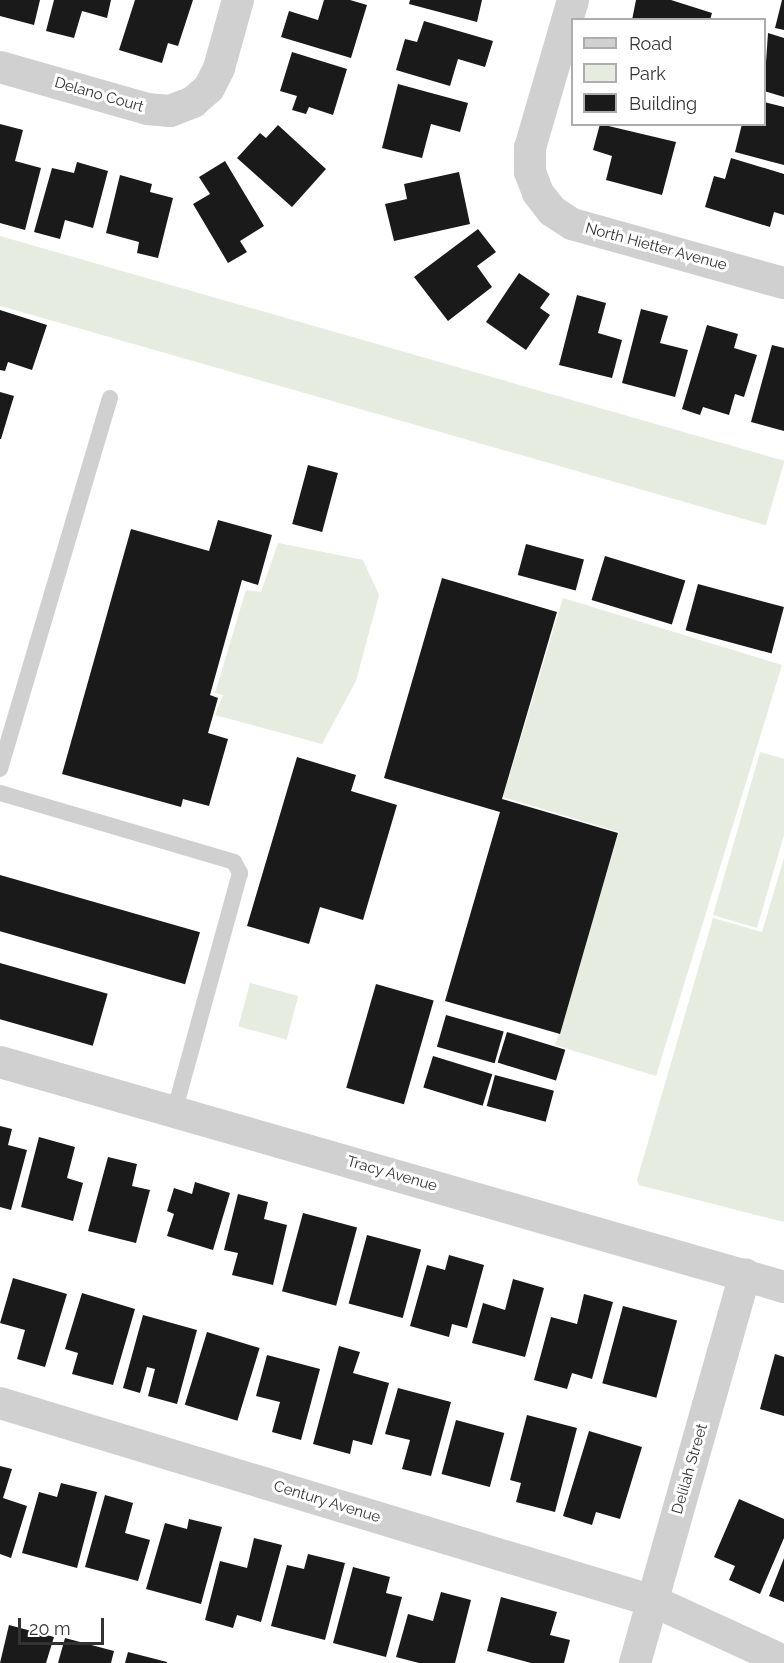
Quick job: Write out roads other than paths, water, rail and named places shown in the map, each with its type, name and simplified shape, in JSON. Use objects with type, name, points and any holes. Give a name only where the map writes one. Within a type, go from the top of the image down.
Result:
[{"type":"street","name":"Delano Court","points":[[0,67],[147,110],[170,111],[193,102],[209,88],[219,68],[238,0]]},
{"type":"street","name":"North Hietter Avenue","points":[[573,0],[530,148],[530,172],[538,194],[552,211],[572,224],[784,282]]},
{"type":"street","name":"Tracy Avenue","points":[[0,1062],[784,1287]]},
{"type":"street","name":"Delilah Street","points":[[635,1663],[745,1274]]},
{"type":"street","name":"Century Avenue","points":[[0,1403],[653,1601],[784,1661]]},
{"type":"lane","points":[[0,769],[110,398]]},
{"type":"lane","points":[[0,793],[234,862],[240,873],[174,1112]]}]
